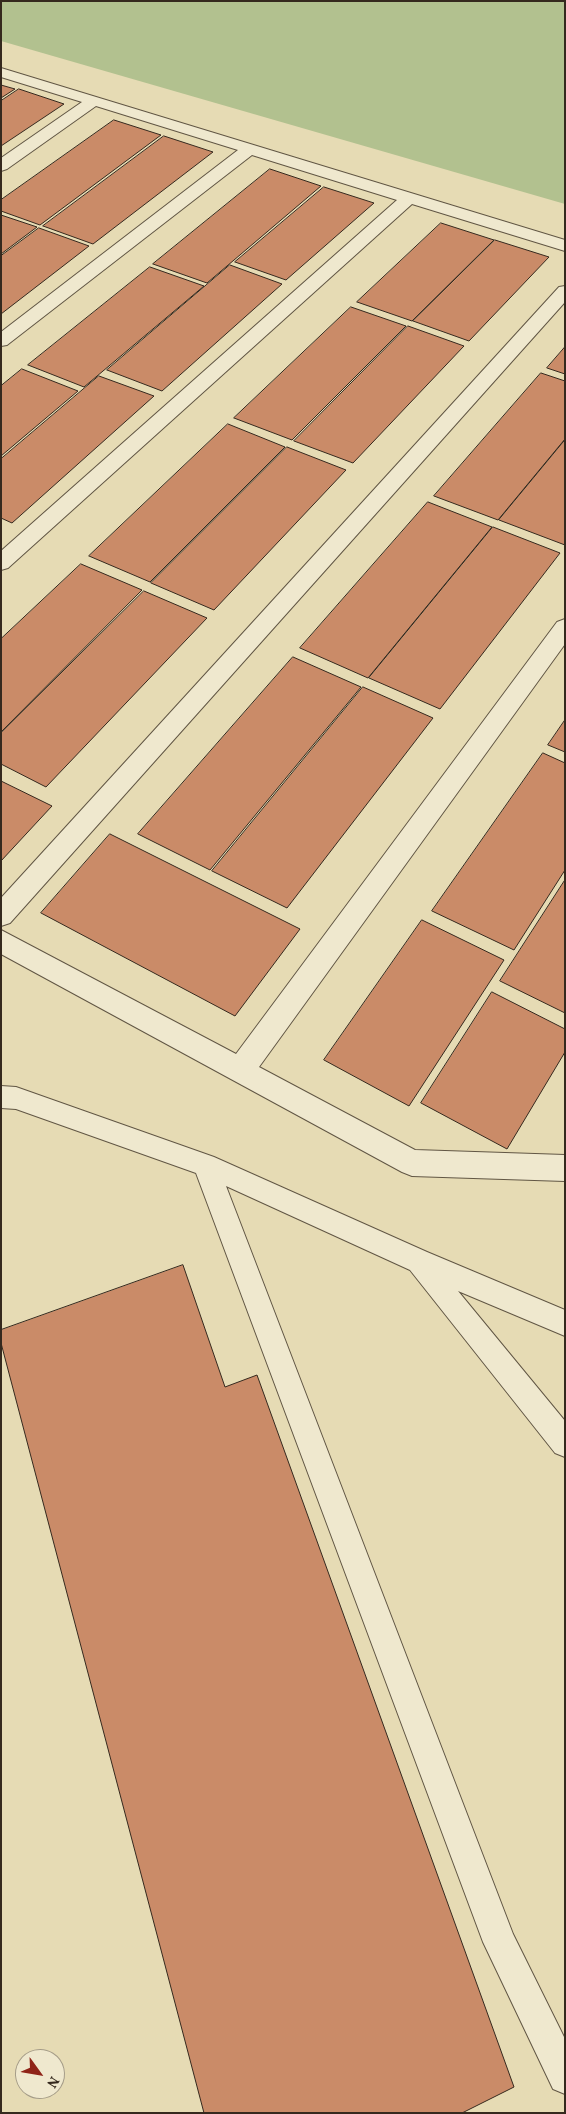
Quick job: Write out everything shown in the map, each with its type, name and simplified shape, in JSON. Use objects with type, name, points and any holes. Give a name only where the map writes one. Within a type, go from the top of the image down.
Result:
[{"type":"street","points":[[1,72],[565,246]]},
{"type":"street","points":[[1,166],[94,101]]},
{"type":"street","points":[[1,341],[249,149]]},
{"type":"street","points":[[1,563],[409,198]]},
{"type":"street","points":[[1,916],[565,291]]},
{"type":"street","points":[[241,1070],[565,628]]},
{"type":"street","points":[[1,941],[412,1163],[565,1168]]},
{"type":"lane","points":[[1,1097],[16,1098],[205,1164],[418,1261],[565,1323]]},
{"type":"lane","points":[[205,1164],[500,1942],[565,2077]]},
{"type":"lane","points":[[418,1261],[565,1443]]},
{"type":"green space","points":[[1,1],[565,1],[565,204],[1,41]]},
{"type":"building","points":[[1,85],[15,89],[1,98]]},
{"type":"building","points":[[19,89],[64,104],[1,146],[1,101]]},
{"type":"building","points":[[114,120],[161,135],[40,225],[1,211],[1,200]]},
{"type":"building","points":[[164,136],[213,152],[93,244],[43,226]]},
{"type":"building","points":[[270,169],[321,186],[207,283],[153,264]]},
{"type":"building","points":[[324,187],[374,203],[286,280],[235,262]]},
{"type":"building","points":[[1,215],[37,227],[1,254]]},
{"type":"building","points":[[441,223],[494,240],[412,321],[357,302]]},
{"type":"building","points":[[39,228],[89,246],[1,314],[1,256]]},
{"type":"building","points":[[495,240],[549,257],[469,341],[413,321]]},
{"type":"building","points":[[230,265],[282,284],[162,391],[107,370]]},
{"type":"building","points":[[150,267],[204,286],[84,387],[28,365]]},
{"type":"building","points":[[351,307],[406,326],[292,440],[234,418]]},
{"type":"building","points":[[408,326],[464,346],[353,463],[294,441]]},
{"type":"building","points":[[565,347],[565,374],[547,368]]},
{"type":"building","points":[[22,369],[78,391],[1,456],[1,386]]},
{"type":"building","points":[[541,373],[565,381],[565,439],[498,520],[434,496]]},
{"type":"building","points":[[99,376],[154,396],[12,523],[1,518],[1,459]]},
{"type":"building","points":[[228,424],[285,447],[150,582],[89,556]]},
{"type":"building","points":[[565,440],[565,545],[499,520]]},
{"type":"building","points":[[287,447],[346,470],[214,610],[151,583]]},
{"type":"building","points":[[428,502],[492,527],[368,678],[300,648]]},
{"type":"building","points":[[493,527],[560,553],[440,709],[369,678]]},
{"type":"building","points":[[81,564],[142,590],[1,732],[1,639]]},
{"type":"building","points":[[144,591],[207,618],[46,787],[1,764],[1,733]]},
{"type":"building","points":[[293,657],[361,687],[210,870],[138,834]]},
{"type":"building","points":[[363,687],[433,718],[287,908],[212,871]]},
{"type":"building","points":[[565,720],[565,752],[548,745]]},
{"type":"building","points":[[543,753],[565,763],[565,870],[514,950],[432,911]]},
{"type":"building","points":[[1,781],[52,806],[1,861]]},
{"type":"building","points":[[110,834],[300,929],[235,1016],[41,913]]},
{"type":"building","points":[[565,880],[565,1013],[500,981]]},
{"type":"building","points":[[422,920],[504,960],[409,1106],[324,1060]]},
{"type":"building","points":[[492,992],[565,1029],[565,1052],[507,1149],[421,1103]]},
{"type":"building","points":[[183,1265],[225,1387],[257,1375],[514,2087],[462,2113],[204,2113],[1,1343],[1,1330]]}]
